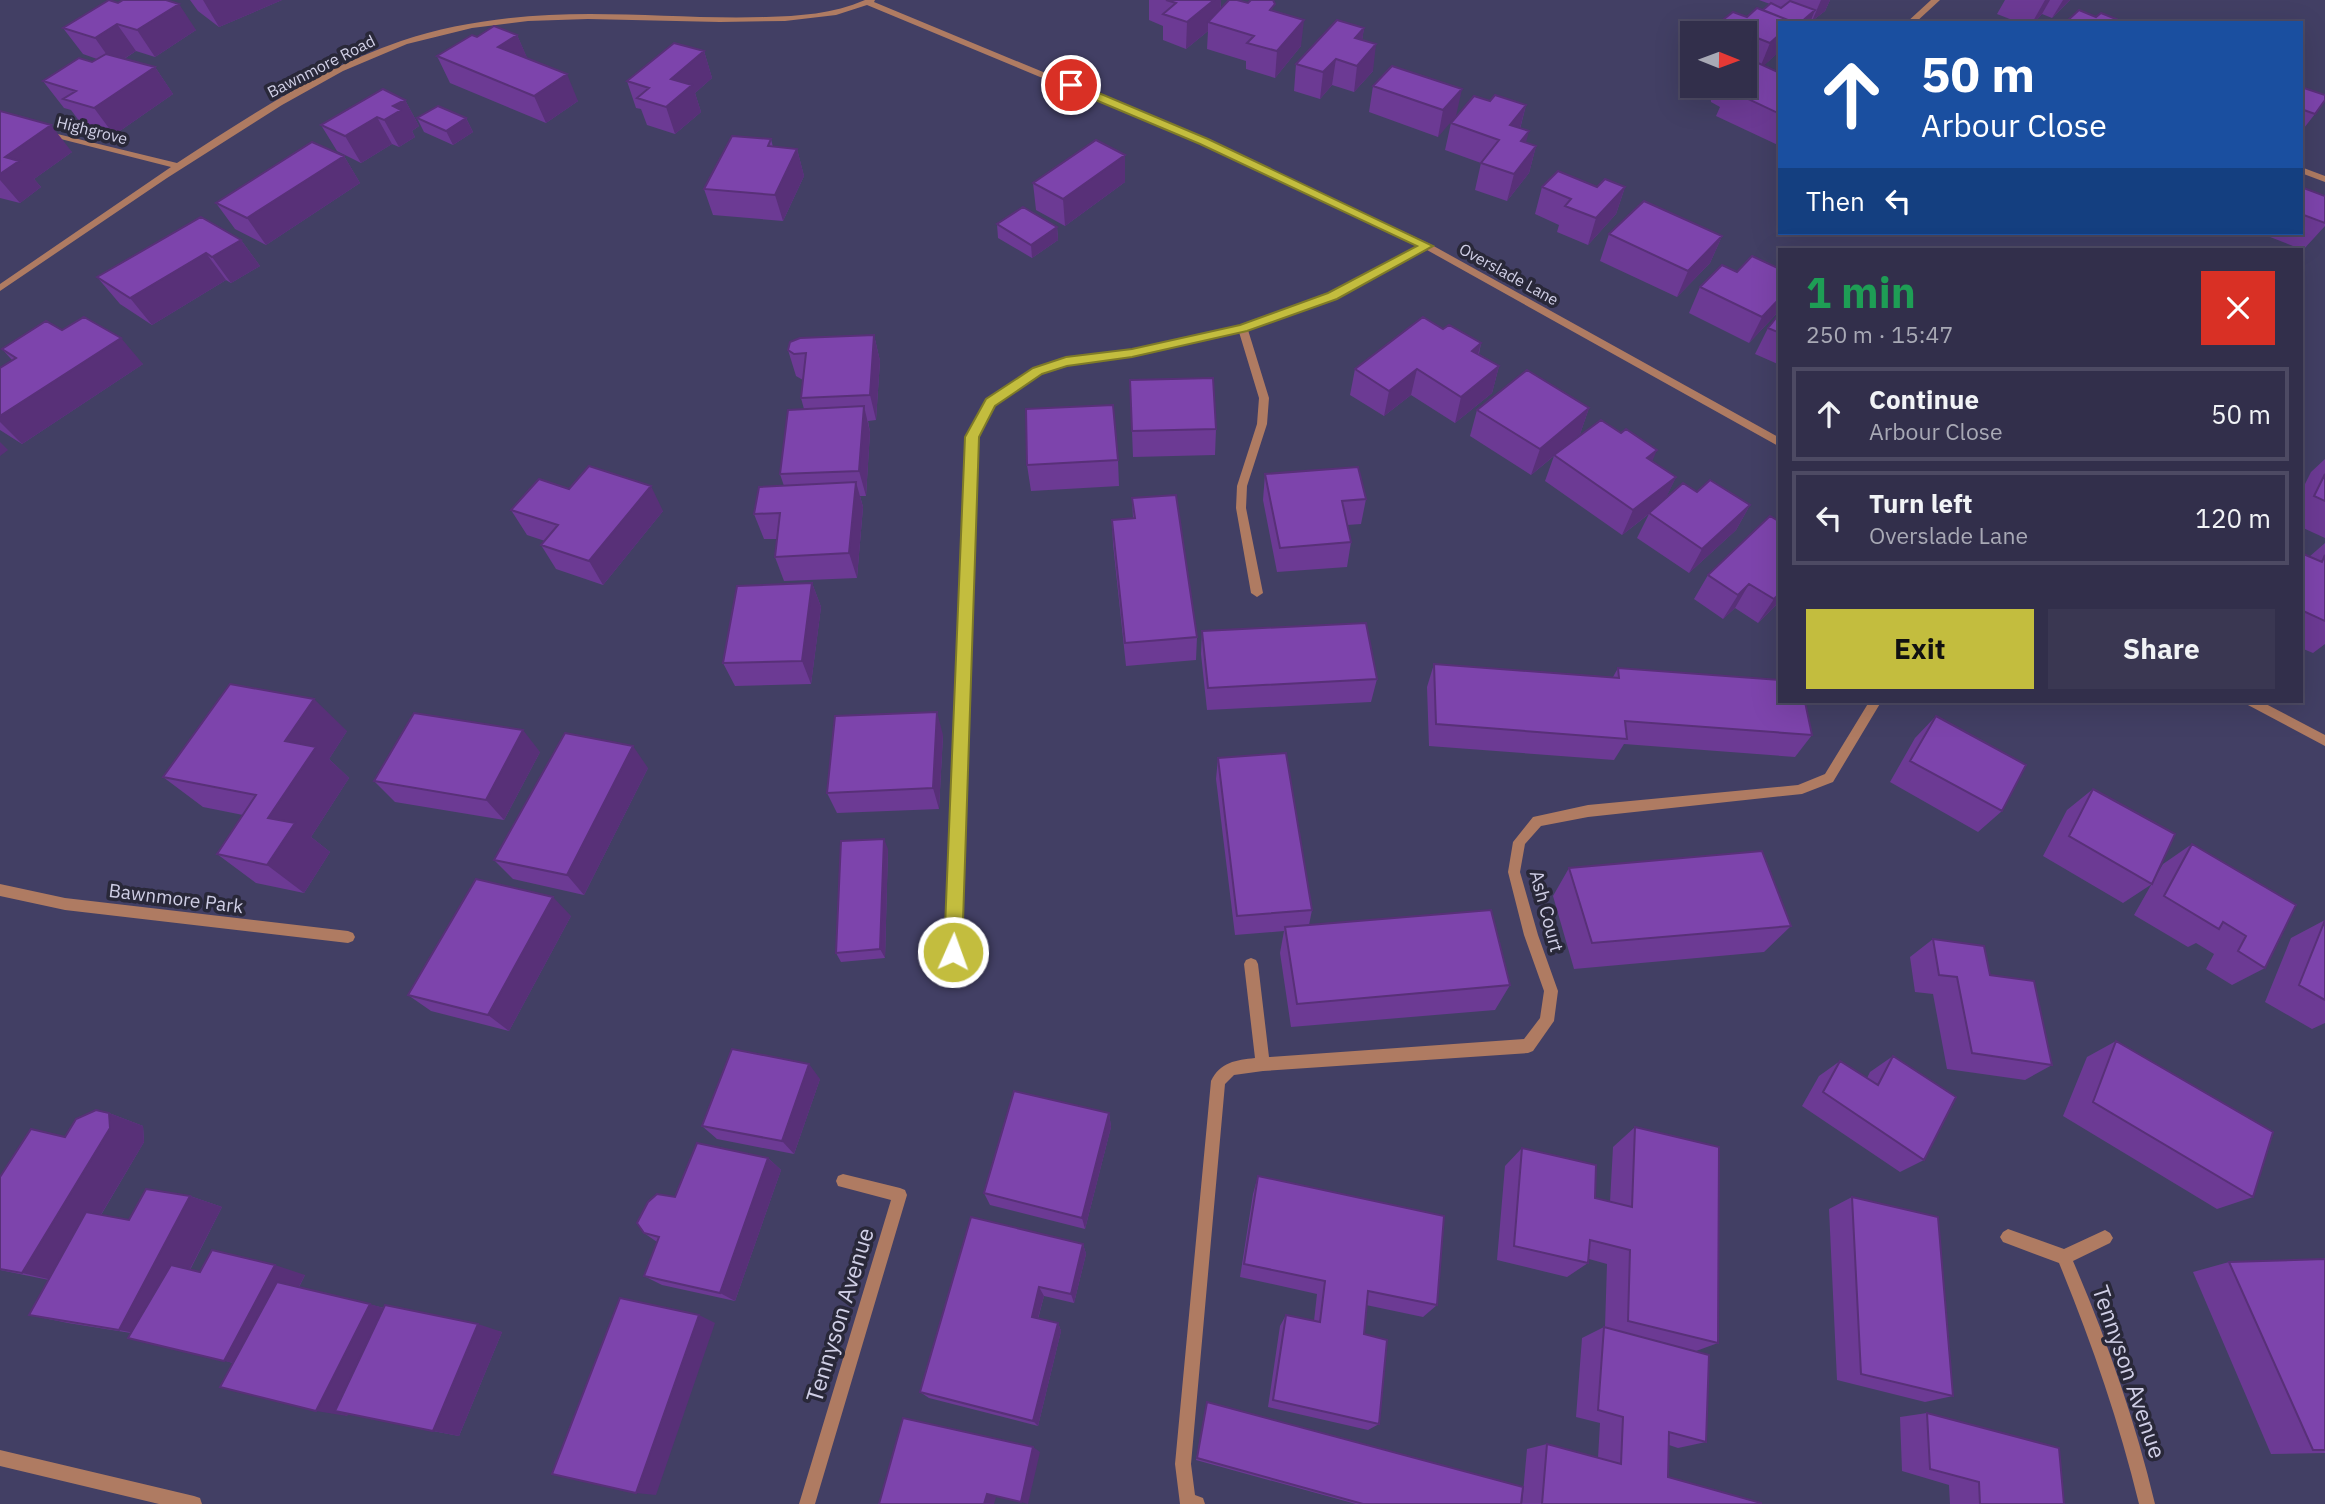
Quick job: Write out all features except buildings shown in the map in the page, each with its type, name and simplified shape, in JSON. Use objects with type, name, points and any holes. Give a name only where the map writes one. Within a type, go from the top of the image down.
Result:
[{"type":"street","points":[[1912,21],[1936,0]]},
{"type":"street","name":"Bawnmore Road","points":[[0,288],[178,166],[270,108],[342,67],[421,37],[471,26],[562,17],[737,21],[800,18],[839,11],[869,1]]},
{"type":"street","name":"Overslade Lane","points":[[869,1],[1204,142],[1427,246],[1778,442]]},
{"type":"street","name":"Highgrove","points":[[38,131],[178,166]]},
{"type":"street","points":[[2303,171],[2325,179]]},
{"type":"street","points":[[953,952],[972,437],[990,402],[1037,371],[1066,362],[1132,353],[1243,328],[1332,296],[1427,246]]},
{"type":"street","points":[[1243,328],[1253,354],[1264,398],[1262,424],[1242,486],[1241,508],[1257,593]]},
{"type":"street","name":"Ash Court","points":[[1197,1504],[1188,1502],[1184,1464],[1218,1081],[1231,1068],[1263,1064],[1528,1046],[1548,1021],[1551,991],[1531,935],[1514,873],[1519,842],[1537,821],[1588,811],[1798,790],[1829,778],[1874,703]]},
{"type":"street","points":[[2254,703],[2325,741]]},
{"type":"street","name":"Bawnmore Park","points":[[0,891],[65,904],[348,937]]},
{"type":"street","points":[[1251,964],[1263,1064]]},
{"type":"street","name":"Tennyson Avenue","points":[[807,1504],[900,1195],[844,1181]]},
{"type":"street","points":[[2008,1237],[2064,1257],[2105,1238]]},
{"type":"street","name":"Tennyson Avenue","points":[[2064,1257],[2089,1316],[2134,1447],[2147,1504]]},
{"type":"street","points":[[0,1458],[194,1504]]},
{"type":"route","points":[[953,952],[972,437],[990,402],[1037,371],[1066,362],[1132,353],[1243,328],[1332,296],[1427,246],[1204,142],[1071,85]]}]
